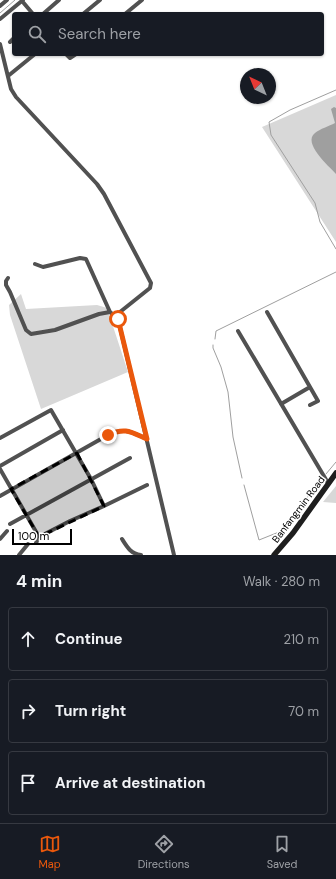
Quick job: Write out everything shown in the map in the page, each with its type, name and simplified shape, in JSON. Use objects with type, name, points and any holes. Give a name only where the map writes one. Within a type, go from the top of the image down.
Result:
[{"type":"street","points":[[0,6],[7,0]]},
{"type":"street","points":[[45,12],[59,0]]},
{"type":"street","points":[[85,12],[100,0]]},
{"type":"street","points":[[127,12],[142,0]]},
{"type":"street","points":[[0,19],[23,1],[31,12]]},
{"type":"street","points":[[0,44],[11,89],[16,97],[97,184],[104,194],[151,283],[150,288],[120,312],[118,319],[174,555]]},
{"type":"street","points":[[8,76],[33,56]]},
{"type":"street","points":[[35,264],[43,268],[80,258],[86,259],[110,312],[118,319]]},
{"type":"street","points":[[8,278],[6,285],[27,332],[31,334],[55,330],[99,314],[110,312]]},
{"type":"street","points":[[267,312],[318,401],[310,405]]},
{"type":"street","points":[[238,331],[328,484]]},
{"type":"street","points":[[281,404],[310,387]]},
{"type":"street","points":[[0,438],[51,410],[77,453],[104,506]]},
{"type":"street","points":[[0,466],[63,430]]},
{"type":"street","points":[[0,496],[118,430],[128,431],[147,439]]},
{"type":"street","points":[[10,524],[130,458]]},
{"type":"street","points":[[0,470],[39,537]]},
{"type":"street","name":"Banfangmin Road","points":[[274,555],[293,533],[336,473]]},
{"type":"street","points":[[36,543],[39,537],[147,485]]},
{"type":"street","points":[[0,539],[7,531]]},
{"type":"street","points":[[122,539],[129,550],[141,555]]},
{"type":"street","points":[[19,555],[28,544]]},
{"type":"highlighted area","points":[[77,453],[104,506],[39,537],[11,489]]},
{"type":"shaded area","points":[[336,95],[336,242],[262,127]]},
{"type":"shaded area","points":[[334,107],[336,108],[336,174],[318,154],[312,142],[312,137],[315,133],[335,123],[331,109]]},
{"type":"shaded area","points":[[21,294],[26,309],[97,305],[107,308],[128,372],[41,409],[10,315],[9,305]]},
{"type":"shaded area","points":[[336,486],[336,503],[323,502]]},
{"type":"waterway","points":[[0,13],[15,0]]},
{"type":"waterway","points":[[336,90],[290,110],[269,122],[271,135],[315,203],[320,222],[336,249]]},
{"type":"waterway","points":[[215,339],[216,331],[336,272]]},
{"type":"waterway","points":[[213,345],[228,392],[233,437],[242,478]]},
{"type":"waterway","points":[[326,474],[336,462]]},
{"type":"waterway","points":[[302,504],[322,479]]},
{"type":"waterway","points":[[244,485],[259,540],[279,532],[298,510]]},
{"type":"route","points":[[108,435],[118,430],[128,431],[147,439],[118,319]]}]
